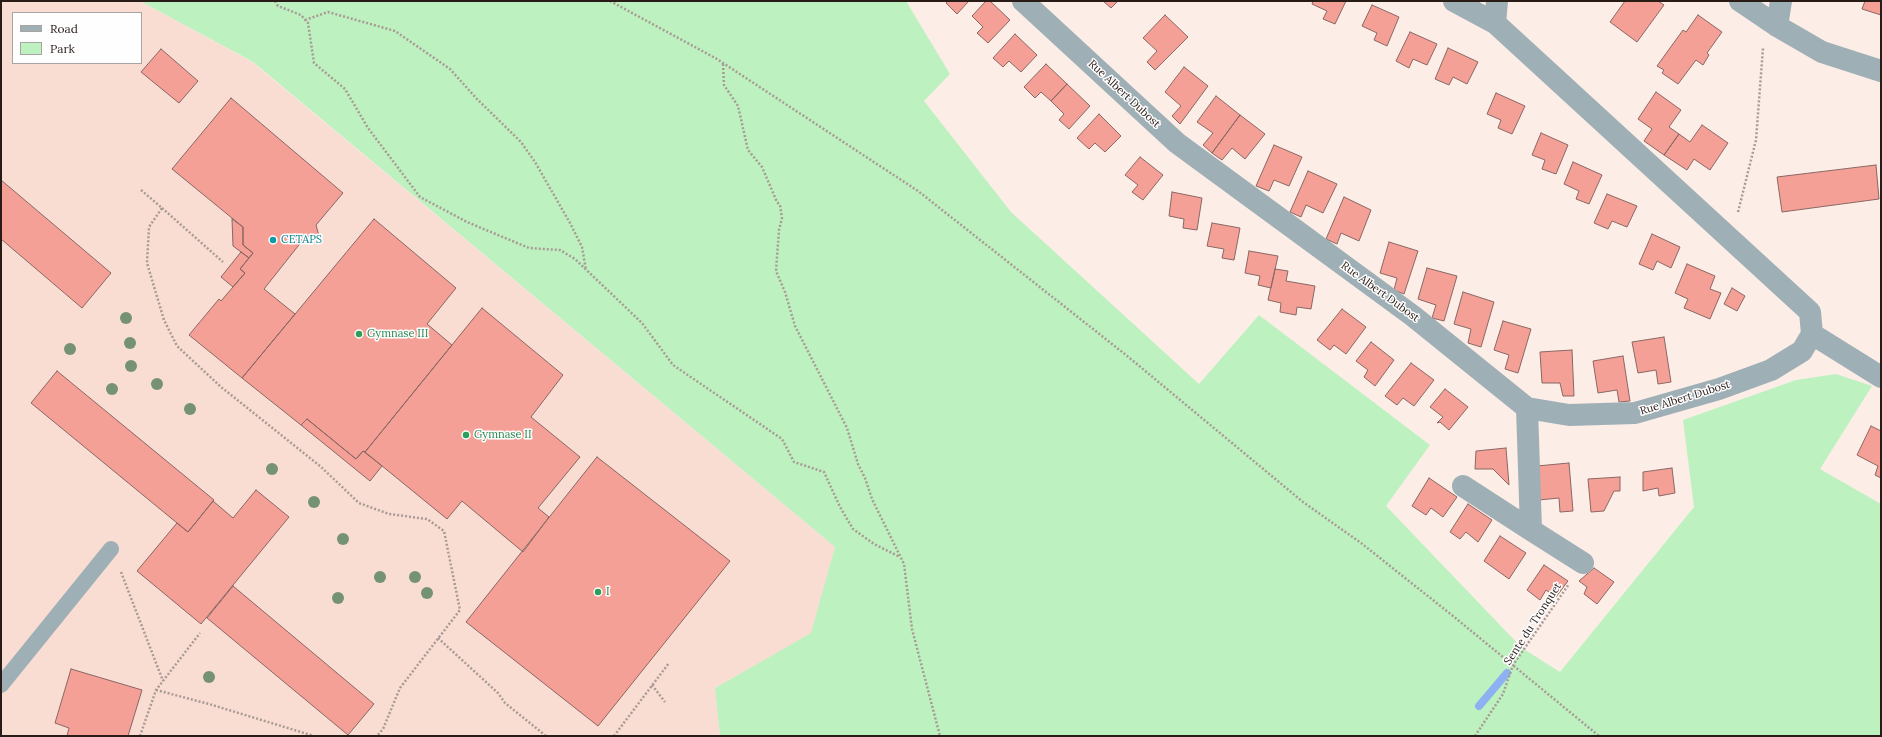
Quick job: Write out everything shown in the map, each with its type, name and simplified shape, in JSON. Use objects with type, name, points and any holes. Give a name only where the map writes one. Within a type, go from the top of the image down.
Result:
[{"type":"street","name":"Rue Albert Dubost","points":[[1023,1],[1177,143],[1413,316],[1527,408],[1569,415],[1635,413],[1719,389],[1771,370],[1802,350],[1812,334]]},
{"type":"street","points":[[1454,1],[1495,23],[1810,312],[1812,334],[1881,377]]},
{"type":"street","points":[[1495,23],[1497,1]]},
{"type":"street","points":[[1740,1],[1777,26],[1822,52],[1881,71]]},
{"type":"street","points":[[1777,26],[1781,1]]},
{"type":"street","points":[[1527,408],[1531,530]]},
{"type":"street","points":[[1463,486],[1583,563]]},
{"type":"lane","points":[[1,686],[111,549]]},
{"type":"path","points":[[275,1],[278,6],[301,15],[308,23],[314,63],[344,89],[368,128],[420,197],[468,222],[529,248],[560,250],[575,259],[642,323],[673,365],[782,439],[794,462],[824,472],[840,507],[853,529],[874,544],[900,557]]},
{"type":"path","points":[[610,1],[723,64],[918,191],[1126,355],[1303,502],[1361,543],[1599,736]]},
{"type":"path","points":[[305,20],[328,12],[395,31],[450,69],[476,98],[521,142],[535,162],[582,247],[586,271]]},
{"type":"path","points":[[1730,240],[1737,218],[1756,140],[1763,47],[1758,13]]},
{"type":"path","points":[[723,64],[724,85],[738,106],[748,150],[762,167],[780,206],[782,218],[779,230],[776,271],[785,292],[795,326],[847,428],[858,464],[865,478],[872,499],[904,564],[912,629],[940,736]]},
{"type":"path","points":[[141,190],[223,262]]},
{"type":"path","points":[[162,208],[149,227],[147,263],[164,320],[177,346],[221,387],[320,466],[359,503],[388,514],[427,519],[444,531],[460,610],[400,688],[384,729],[377,736]]},
{"type":"path","name":"Sente du Tronquet","points":[[1475,736],[1503,694],[1513,665],[1583,563]]},
{"type":"path","points":[[121,571],[163,682]]},
{"type":"path","points":[[140,736],[156,690],[200,633]]},
{"type":"path","points":[[438,638],[498,693],[505,704],[546,736]]},
{"type":"path","points":[[614,736],[669,663]]},
{"type":"path","points":[[652,686],[664,702]]},
{"type":"path","points":[[156,690],[209,704],[314,736]]},
{"type":"shaded area","points":[[1,1],[140,1],[252,62],[835,547],[812,633],[715,688],[720,736],[1,736]]},
{"type":"green space","points":[[140,1],[906,1],[950,74],[924,101],[1011,212],[1199,384],[1259,315],[1430,445],[1386,506],[1522,648],[1560,672],[1694,507],[1683,420],[1796,380],[1836,374],[1872,386],[1820,469],[1881,504],[1881,736],[720,736],[715,688],[811,633],[835,547],[253,62]]},
{"type":"building","points":[[948,1],[969,1],[957,14],[946,3]]},
{"type":"building","points":[[986,1],[990,1],[1010,20],[988,43],[977,33],[983,27],[972,16]]},
{"type":"building","points":[[1103,1],[1118,1],[1111,8]]},
{"type":"building","points":[[1313,1],[1346,1],[1335,24],[1323,19],[1327,11],[1312,4]]},
{"type":"building","points":[[1625,1],[1658,1],[1664,5],[1637,42],[1610,22]]},
{"type":"building","points":[[1865,1],[1881,1],[1881,15],[1862,9]]},
{"type":"building","points":[[1372,5],[1399,17],[1387,46],[1374,40],[1377,33],[1362,26]]},
{"type":"building","points":[[1165,15],[1188,37],[1155,70],[1147,62],[1157,51],[1143,38]]},
{"type":"building","points":[[1698,15],[1722,32],[1707,53],[1709,55],[1703,65],[1696,60],[1678,84],[1662,73],[1664,70],[1657,66],[1683,30],[1686,32]]},
{"type":"building","points":[[1410,32],[1437,44],[1427,65],[1413,59],[1409,68],[1396,61]]},
{"type":"building","points":[[1015,34],[1037,55],[1021,72],[1009,61],[1003,67],[993,58]]},
{"type":"building","points":[[1448,48],[1478,62],[1467,84],[1453,77],[1449,85],[1435,79]]},
{"type":"building","points":[[161,49],[198,81],[179,103],[141,72]]},
{"type":"building","points":[[1046,64],[1067,84],[1051,101],[1041,92],[1035,98],[1024,87]]},
{"type":"building","points":[[1184,67],[1208,86],[1180,124],[1172,116],[1181,106],[1165,92]]},
{"type":"building","points":[[1067,84],[1090,106],[1069,129],[1059,120],[1064,114],[1051,101]]},
{"type":"building","points":[[1656,92],[1681,110],[1669,127],[1679,134],[1664,155],[1644,141],[1652,129],[1638,119]]},
{"type":"building","points":[[1496,93],[1525,106],[1512,134],[1498,128],[1501,120],[1487,114]]},
{"type":"building","points":[[1216,96],[1240,115],[1212,153],[1203,145],[1213,133],[1197,122]]},
{"type":"building","name":"CETAPS","points":[[231,98],[343,193],[316,225],[319,236],[306,236],[264,289],[295,314],[242,378],[189,335],[219,299],[221,301],[245,273],[240,269],[253,253],[243,245],[243,227],[172,169]]},
{"type":"building","points":[[1099,114],[1121,136],[1105,152],[1095,143],[1089,149],[1077,138]]},
{"type":"building","points":[[1240,115],[1265,134],[1245,159],[1232,148],[1222,160],[1212,153]]},
{"type":"building","points":[[1702,125],[1728,143],[1710,170],[1694,159],[1687,170],[1664,155],[1679,134],[1690,142]]},
{"type":"building","points":[[1541,133],[1568,145],[1556,174],[1542,169],[1545,160],[1532,155]]},
{"type":"building","points":[[1274,145],[1302,157],[1289,186],[1274,180],[1269,191],[1256,186]]},
{"type":"building","points":[[1140,157],[1163,175],[1143,200],[1132,192],[1138,185],[1125,175]]},
{"type":"building","points":[[1573,162],[1602,175],[1589,204],[1576,199],[1579,191],[1564,184]]},
{"type":"building","points":[[1876,165],[1879,199],[1782,212],[1777,177]]},
{"type":"building","points":[[1308,171],[1337,184],[1323,213],[1306,205],[1301,217],[1290,212]]},
{"type":"building","points":[[1,180],[111,273],[82,308],[1,239]]},
{"type":"building","points":[[1172,192],[1202,198],[1197,230],[1183,228],[1184,219],[1169,216]]},
{"type":"building","points":[[1607,194],[1637,206],[1627,227],[1612,221],[1608,229],[1594,223]]},
{"type":"building","points":[[1344,197],[1371,210],[1359,241],[1341,233],[1337,244],[1326,239]]},
{"type":"building","points":[[232,219],[243,227],[243,245],[253,253],[249,258],[233,246]]},
{"type":"building","name":"Gymnase III","points":[[374,219],[456,288],[427,324],[452,345],[365,452],[363,451],[356,459],[307,419],[301,425],[242,378]]},
{"type":"building","points":[[1212,223],[1240,228],[1234,260],[1222,258],[1224,249],[1207,246]]},
{"type":"building","points":[[1652,234],[1680,247],[1671,268],[1657,261],[1653,270],[1639,264]]},
{"type":"building","points":[[1389,242],[1418,251],[1404,294],[1394,290],[1397,278],[1380,273]]},
{"type":"building","points":[[1249,251],[1278,256],[1271,288],[1258,285],[1260,276],[1245,273]]},
{"type":"building","points":[[241,252],[249,258],[240,269],[245,273],[233,287],[221,277]]},
{"type":"building","points":[[1687,264],[1715,276],[1710,289],[1721,293],[1710,319],[1684,308],[1688,299],[1675,293]]},
{"type":"building","points":[[1427,268],[1457,276],[1444,321],[1432,318],[1436,305],[1418,299]]},
{"type":"building","points":[[1275,269],[1288,271],[1286,281],[1315,286],[1311,309],[1297,307],[1296,315],[1280,312],[1281,303],[1268,300]]},
{"type":"building","points":[[1732,288],[1745,296],[1737,311],[1724,304]]},
{"type":"building","points":[[1463,292],[1494,302],[1481,347],[1468,343],[1471,329],[1454,324]]},
{"type":"building","name":"Gymnase II","points":[[482,308],[563,375],[531,417],[580,457],[538,508],[549,517],[523,552],[462,501],[447,519],[365,452]]},
{"type":"building","points":[[1342,309],[1366,327],[1346,354],[1334,345],[1330,350],[1317,340]]},
{"type":"building","points":[[1503,321],[1531,329],[1518,373],[1505,369],[1509,355],[1494,350]]},
{"type":"building","points":[[1664,337],[1671,382],[1658,384],[1656,370],[1638,373],[1632,342]]},
{"type":"building","points":[[1371,342],[1394,360],[1375,386],[1364,377],[1368,370],[1356,361]]},
{"type":"building","points":[[1572,350],[1574,396],[1563,396],[1560,383],[1542,383],[1540,352]]},
{"type":"building","points":[[1623,356],[1630,401],[1619,402],[1617,390],[1598,393],[1593,361]]},
{"type":"building","points":[[1411,363],[1434,380],[1414,406],[1403,398],[1397,405],[1385,396]]},
{"type":"building","points":[[57,371],[214,500],[188,532],[31,403]]},
{"type":"building","points":[[1445,389],[1468,407],[1449,430],[1440,422],[1437,423],[1443,417],[1430,407]]},
{"type":"building","points":[[307,419],[356,459],[363,451],[382,466],[370,481],[301,425]]},
{"type":"building","points":[[1871,426],[1881,431],[1881,478],[1875,475],[1878,466],[1857,455]]},
{"type":"building","points":[[1506,448],[1509,485],[1493,469],[1475,469],[1476,451]]},
{"type":"building","name":"I","points":[[597,457],[730,561],[598,726],[466,622]]},
{"type":"building","points":[[1569,463],[1573,511],[1560,512],[1559,498],[1539,500],[1537,466]]},
{"type":"building","points":[[1672,468],[1675,493],[1659,496],[1658,488],[1643,491],[1643,472]]},
{"type":"building","points":[[1620,477],[1620,491],[1614,491],[1604,511],[1591,512],[1588,479]]},
{"type":"building","points":[[1429,478],[1457,497],[1443,517],[1431,508],[1426,515],[1412,506]]},
{"type":"building","points":[[256,490],[289,517],[201,624],[137,571],[177,523],[188,532],[213,501],[233,518]]},
{"type":"building","points":[[1468,504],[1492,520],[1478,542],[1466,532],[1460,539],[1450,532]]},
{"type":"building","points":[[1500,536],[1526,553],[1509,579],[1484,561]]},
{"type":"building","points":[[1544,565],[1568,581],[1556,597],[1546,590],[1540,600],[1527,590]]},
{"type":"building","points":[[1594,568],[1614,582],[1597,604],[1584,594],[1587,587],[1579,581]]},
{"type":"building","points":[[233,586],[374,704],[348,735],[207,618]]},
{"type":"building","points":[[71,669],[142,690],[128,736],[67,736],[69,728],[55,723]]},
{"type":"waterway","points":[[1479,706],[1507,673]]},
{"type":"place","name":"CETAPS","points":[[273,240]]},
{"type":"place","name":"Gymnase III","points":[[359,334]]},
{"type":"place","name":"Gymnase II","points":[[466,435]]},
{"type":"place","name":"I","points":[[598,592]]}]
